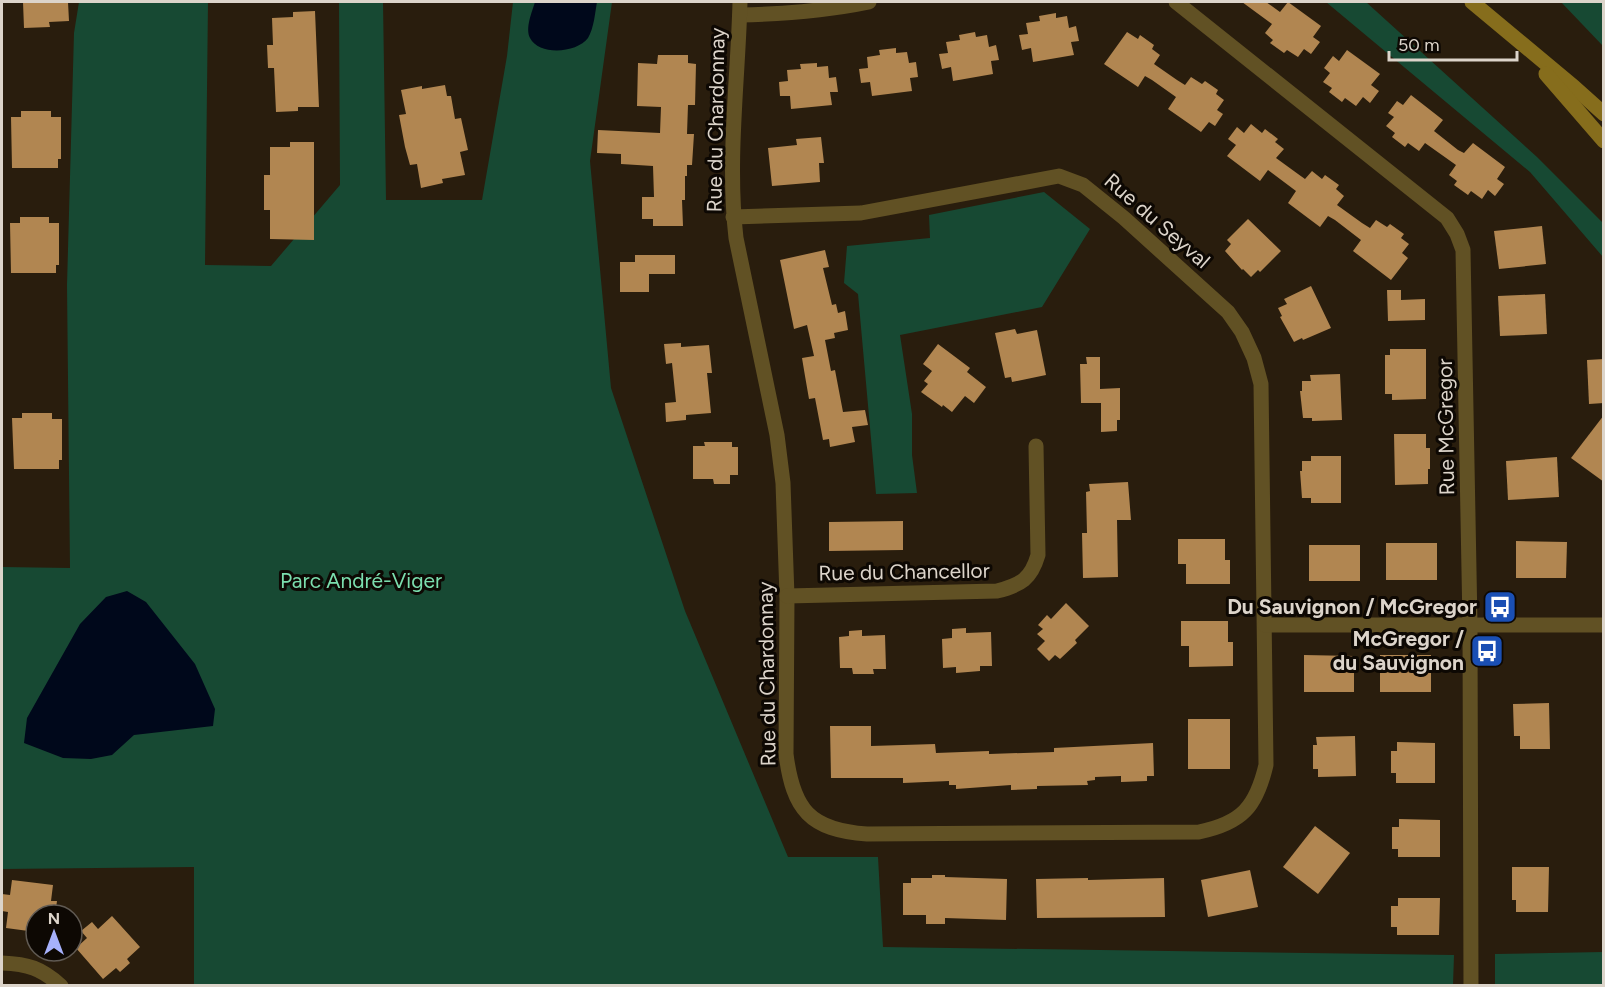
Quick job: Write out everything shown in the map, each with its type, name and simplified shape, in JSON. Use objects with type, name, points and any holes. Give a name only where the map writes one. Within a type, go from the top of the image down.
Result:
[{"type":"main road","points":[[1472,2],[1604,114]]},
{"type":"main road","points":[[1505,31],[1604,141]]},
{"type":"street","points":[[740,8],[782,14],[817,11],[869,2]]},
{"type":"street","name":"Rue McGregor","points":[[1176,2],[1447,218],[1457,234],[1465,262],[1470,624],[1471,986]]},
{"type":"street","name":"Rue du Chardonnay","points":[[740,8],[732,174],[734,217],[736,238],[780,458],[785,509],[787,596],[786,754],[794,792],[809,816],[834,830],[857,833],[1178,833],[1221,828],[1237,819],[1252,804],[1261,788],[1266,765],[1265,625]]},
{"type":"street","name":"Rue du Seyval","points":[[734,217],[861,213],[1059,176],[1083,185],[1124,218],[1228,312],[1242,332],[1254,358],[1261,384],[1265,625]]},
{"type":"street","name":"Rue du Chancellor","points":[[787,596],[997,591],[1015,587],[1026,579],[1034,568],[1038,555],[1036,446]]},
{"type":"street","points":[[1265,625],[1604,625]]},
{"type":"street","points":[[2,963],[32,966],[47,974],[61,986]]},
{"type":"green space","name":"Parc André-Viger","points":[[79,2],[208,2],[205,265],[271,266],[340,185],[339,2],[383,2],[386,200],[482,200],[507,56],[513,2],[612,2],[590,161],[611,388],[685,611],[788,857],[878,857],[883,947],[1454,955],[1453,985],[194,985],[194,867],[2,869],[2,567],[70,568],[67,285],[74,33]]},
{"type":"green space","points":[[1326,2],[1366,2],[1537,157],[1603,223],[1603,257],[1530,172]]},
{"type":"green space","points":[[1561,2],[1603,2],[1603,46]]},
{"type":"green space","points":[[1044,192],[1090,229],[1042,307],[900,335],[912,414],[912,455],[917,493],[876,494],[858,294],[844,283],[847,246],[930,238],[929,215]]},
{"type":"green space","points":[[1603,952],[1603,985],[1495,985],[1495,954]]},
{"type":"water","points":[[535,2],[597,2],[588,38],[576,47],[567,49],[549,50],[535,44],[528,30]]},
{"type":"water","points":[[127,591],[146,602],[195,664],[215,709],[213,726],[134,735],[112,755],[91,759],[63,758],[24,743],[27,718],[80,624],[106,597]]},
{"type":"building","points":[[23,2],[68,2],[69,21],[49,22],[50,27],[24,28]]},
{"type":"building","points":[[1242,2],[1266,2],[1280,12],[1288,2],[1321,26],[1313,37],[1320,42],[1311,54],[1304,49],[1298,57],[1287,50],[1284,53],[1270,43],[1273,40],[1265,33],[1272,24]]},
{"type":"building","points":[[315,11],[319,107],[298,107],[298,111],[276,112],[274,68],[268,68],[267,45],[273,45],[272,18],[293,17],[293,12]]},
{"type":"building","points":[[1056,13],[1056,18],[1067,16],[1069,28],[1076,26],[1079,41],[1071,42],[1074,55],[1033,62],[1031,48],[1022,50],[1019,35],[1028,34],[1026,23],[1040,21],[1039,16]]},
{"type":"building","points":[[975,32],[976,37],[987,35],[989,47],[996,45],[999,60],[991,61],[993,74],[953,81],[951,67],[942,69],[939,54],[948,53],[946,42],[960,40],[959,35]]},
{"type":"building","points":[[1127,32],[1138,39],[1140,35],[1154,45],[1152,49],[1160,55],[1154,64],[1177,80],[1185,85],[1191,77],[1202,84],[1205,81],[1218,90],[1216,94],[1224,100],[1217,110],[1223,114],[1215,126],[1209,122],[1201,132],[1168,109],[1176,97],[1152,80],[1145,76],[1138,87],[1104,64]]},
{"type":"building","points":[[896,48],[896,53],[907,52],[909,63],[916,62],[918,77],[910,78],[912,91],[872,96],[870,82],[861,83],[859,69],[868,68],[867,57],[880,55],[879,50]]},
{"type":"building","points":[[1347,50],[1380,74],[1371,85],[1379,91],[1370,103],[1363,97],[1356,106],[1345,98],[1342,102],[1329,92],[1332,88],[1323,82],[1330,73],[1324,68],[1333,56],[1339,61]]},
{"type":"building","points":[[658,55],[688,55],[688,63],[696,64],[695,105],[688,105],[687,134],[694,134],[692,165],[687,165],[685,200],[682,200],[683,226],[653,226],[653,219],[642,219],[642,197],[654,197],[653,166],[621,164],[621,154],[597,153],[598,130],[660,133],[661,107],[637,106],[638,63],[657,64]]},
{"type":"building","points":[[817,63],[817,67],[828,66],[829,78],[836,77],[838,92],[830,92],[832,105],[791,109],[790,96],[780,96],[779,82],[788,81],[787,70],[801,69],[800,64]]},
{"type":"building","points":[[445,85],[447,96],[451,96],[455,119],[461,118],[468,150],[460,152],[465,175],[442,179],[443,183],[421,188],[417,164],[410,165],[405,147],[399,115],[406,114],[401,90]]},
{"type":"building","points":[[1411,95],[1443,120],[1434,131],[1458,150],[1464,153],[1473,143],[1505,167],[1497,179],[1504,184],[1495,196],[1488,190],[1482,199],[1471,191],[1468,195],[1454,185],[1457,181],[1449,175],[1456,165],[1425,143],[1419,151],[1408,143],[1405,147],[1392,137],[1395,133],[1386,126],[1394,117],[1388,113],[1397,101],[1403,105]]},
{"type":"building","points":[[21,111],[51,111],[51,117],[61,117],[61,159],[58,159],[58,168],[12,168],[11,117],[21,117]]},
{"type":"building","points":[[1251,124],[1262,133],[1265,129],[1278,139],[1275,142],[1284,149],[1276,158],[1305,179],[1312,171],[1322,179],[1325,175],[1339,185],[1336,189],[1344,196],[1337,205],[1362,223],[1370,228],[1376,220],[1387,227],[1390,224],[1404,234],[1401,238],[1409,244],[1402,253],[1408,258],[1391,280],[1353,251],[1361,240],[1335,220],[1328,216],[1320,227],[1288,203],[1296,191],[1268,170],[1260,181],[1227,156],[1236,145],[1228,139],[1237,127],[1244,133]]},
{"type":"building","points":[[821,137],[824,163],[819,163],[820,182],[772,186],[768,148],[797,145],[796,139]]},
{"type":"building","points":[[290,142],[314,142],[314,240],[270,239],[270,210],[264,210],[264,175],[270,175],[270,147],[290,147]]},
{"type":"building","points":[[20,217],[49,217],[49,223],[59,223],[59,265],[56,265],[56,273],[11,273],[10,223],[20,223]]},
{"type":"building","points":[[1248,219],[1281,251],[1260,272],[1258,270],[1251,277],[1225,251],[1231,244],[1227,240]]},
{"type":"building","points":[[1542,226],[1546,264],[1499,269],[1494,231]]},
{"type":"building","points":[[825,250],[829,267],[823,268],[832,305],[836,304],[838,313],[845,311],[848,330],[834,333],[835,338],[825,340],[831,371],[835,370],[843,412],[865,410],[868,425],[852,427],[855,442],[830,447],[829,439],[823,440],[815,398],[809,399],[802,358],[814,356],[807,325],[794,329],[780,260]]},
{"type":"building","points":[[635,255],[675,255],[675,274],[649,274],[649,292],[620,292],[620,262],[635,262]]},
{"type":"building","points":[[1311,286],[1331,328],[1294,342],[1280,317],[1282,316],[1278,308],[1287,304],[1284,299]]},
{"type":"building","points":[[1387,290],[1401,290],[1401,300],[1425,299],[1425,320],[1388,321]]},
{"type":"building","points":[[1545,294],[1547,334],[1500,336],[1498,296]]},
{"type":"building","points":[[1015,329],[1017,334],[1037,330],[1046,375],[1012,382],[1011,377],[1005,378],[995,333]]},
{"type":"building","points":[[681,343],[681,347],[709,345],[712,373],[707,373],[711,413],[686,415],[686,420],[666,422],[665,403],[676,402],[672,363],[666,364],[664,344]]},
{"type":"building","points":[[938,344],[970,368],[967,372],[986,387],[974,403],[965,396],[952,412],[921,392],[928,384],[924,381],[932,371],[923,364]]},
{"type":"building","points":[[1390,349],[1426,349],[1426,399],[1392,400],[1392,394],[1385,394],[1385,355],[1390,355]]},
{"type":"building","points":[[1086,357],[1100,357],[1100,389],[1120,388],[1120,420],[1117,420],[1117,431],[1101,432],[1101,403],[1081,403],[1080,364],[1087,364]]},
{"type":"building","points":[[1604,359],[1604,403],[1589,404],[1587,360]]},
{"type":"building","points":[[1340,374],[1342,420],[1312,421],[1312,418],[1303,418],[1300,391],[1302,391],[1302,381],[1311,381],[1310,375]]},
{"type":"building","points":[[22,413],[52,413],[52,419],[62,419],[62,460],[59,460],[59,469],[14,469],[12,418],[22,418]]},
{"type":"building","points":[[1604,415],[1604,482],[1571,458]]},
{"type":"building","points":[[1394,434],[1426,434],[1426,448],[1430,448],[1428,484],[1395,485]]},
{"type":"building","points":[[704,442],[732,442],[732,447],[738,447],[738,475],[730,475],[730,484],[714,484],[713,479],[693,479],[693,446],[705,446]]},
{"type":"building","points":[[1311,456],[1341,456],[1341,503],[1311,503],[1311,498],[1302,498],[1300,471],[1302,471],[1302,461],[1311,461]]},
{"type":"building","points":[[1557,457],[1559,497],[1508,500],[1506,461]]},
{"type":"building","points":[[1128,482],[1131,520],[1117,520],[1118,577],[1083,578],[1082,533],[1087,533],[1086,492],[1090,491],[1089,484]]},
{"type":"building","points":[[903,521],[903,550],[829,551],[829,522]]},
{"type":"building","points":[[1178,539],[1225,539],[1225,560],[1230,560],[1230,584],[1186,584],[1186,564],[1178,564]]},
{"type":"building","points":[[1516,541],[1567,542],[1566,578],[1516,578]]},
{"type":"building","points":[[1386,543],[1437,543],[1437,580],[1386,580]]},
{"type":"building","points":[[1309,545],[1360,545],[1360,581],[1309,581]]},
{"type":"building","points":[[1066,603],[1089,626],[1075,640],[1077,643],[1060,659],[1055,655],[1049,661],[1037,649],[1045,641],[1037,634],[1043,629],[1038,625],[1047,615],[1051,619]]},
{"type":"building","points":[[1181,621],[1228,621],[1228,642],[1233,642],[1233,666],[1189,667],[1189,646],[1181,646]]},
{"type":"building","points":[[966,628],[966,633],[991,632],[992,666],[980,666],[980,671],[956,673],[956,667],[943,668],[942,639],[952,638],[952,629]]},
{"type":"building","points":[[862,630],[862,636],[885,635],[886,669],[873,669],[874,674],[853,674],[852,668],[840,668],[839,637],[849,636],[849,631]]},
{"type":"building","points":[[1304,655],[1354,656],[1354,692],[1304,692]]},
{"type":"building","points":[[1380,655],[1431,655],[1431,692],[1380,692]]},
{"type":"building","points":[[1549,703],[1550,749],[1520,749],[1520,736],[1514,736],[1513,704]]},
{"type":"building","points":[[1188,719],[1230,719],[1230,769],[1188,769]]},
{"type":"building","points":[[830,726],[871,726],[871,746],[935,744],[936,753],[1054,752],[1054,748],[1153,743],[1154,776],[1147,776],[1147,781],[1121,782],[1121,776],[1095,777],[1095,780],[1087,781],[1088,785],[1037,786],[1037,789],[1011,790],[1011,785],[956,789],[956,785],[949,785],[949,781],[903,783],[903,778],[831,778]]},
{"type":"building","points":[[1355,736],[1356,776],[1318,777],[1318,769],[1313,769],[1313,745],[1317,745],[1316,737]]},
{"type":"building","points":[[1397,742],[1435,743],[1435,783],[1396,783],[1396,773],[1391,773],[1391,751],[1397,751]]},
{"type":"building","points":[[1399,819],[1440,820],[1440,857],[1398,857],[1398,849],[1392,849],[1392,827],[1399,827]]},
{"type":"building","points":[[1315,826],[1350,853],[1318,894],[1283,867]]},
{"type":"building","points":[[1512,867],[1549,867],[1548,912],[1516,912],[1516,900],[1512,900]]},
{"type":"building","points":[[1250,870],[1258,907],[1208,917],[1201,880]]},
{"type":"building","points":[[932,875],[1007,879],[1006,920],[945,918],[945,924],[926,924],[926,915],[903,915],[903,883],[911,883],[911,878],[932,878]]},
{"type":"building","points":[[1088,878],[1088,880],[1164,878],[1165,917],[1037,918],[1036,879]]},
{"type":"building","points":[[12,880],[53,885],[51,901],[57,901],[57,903],[24,903],[24,930],[6,928],[8,912],[2,911],[2,894],[10,895]]},
{"type":"building","points":[[1398,898],[1440,898],[1439,935],[1397,935],[1397,927],[1391,927],[1391,906],[1398,906]]},
{"type":"building","points":[[112,916],[140,947],[127,959],[130,963],[120,972],[116,968],[103,979],[84,957],[84,941],[87,938],[84,934],[84,929],[92,922],[98,929]]},
{"type":"place","name":"Du Sauvignon / McGregor","points":[[1500,607]]},
{"type":"place","name":"McGregor / du Sauvignon","points":[[1487,651]]}]
